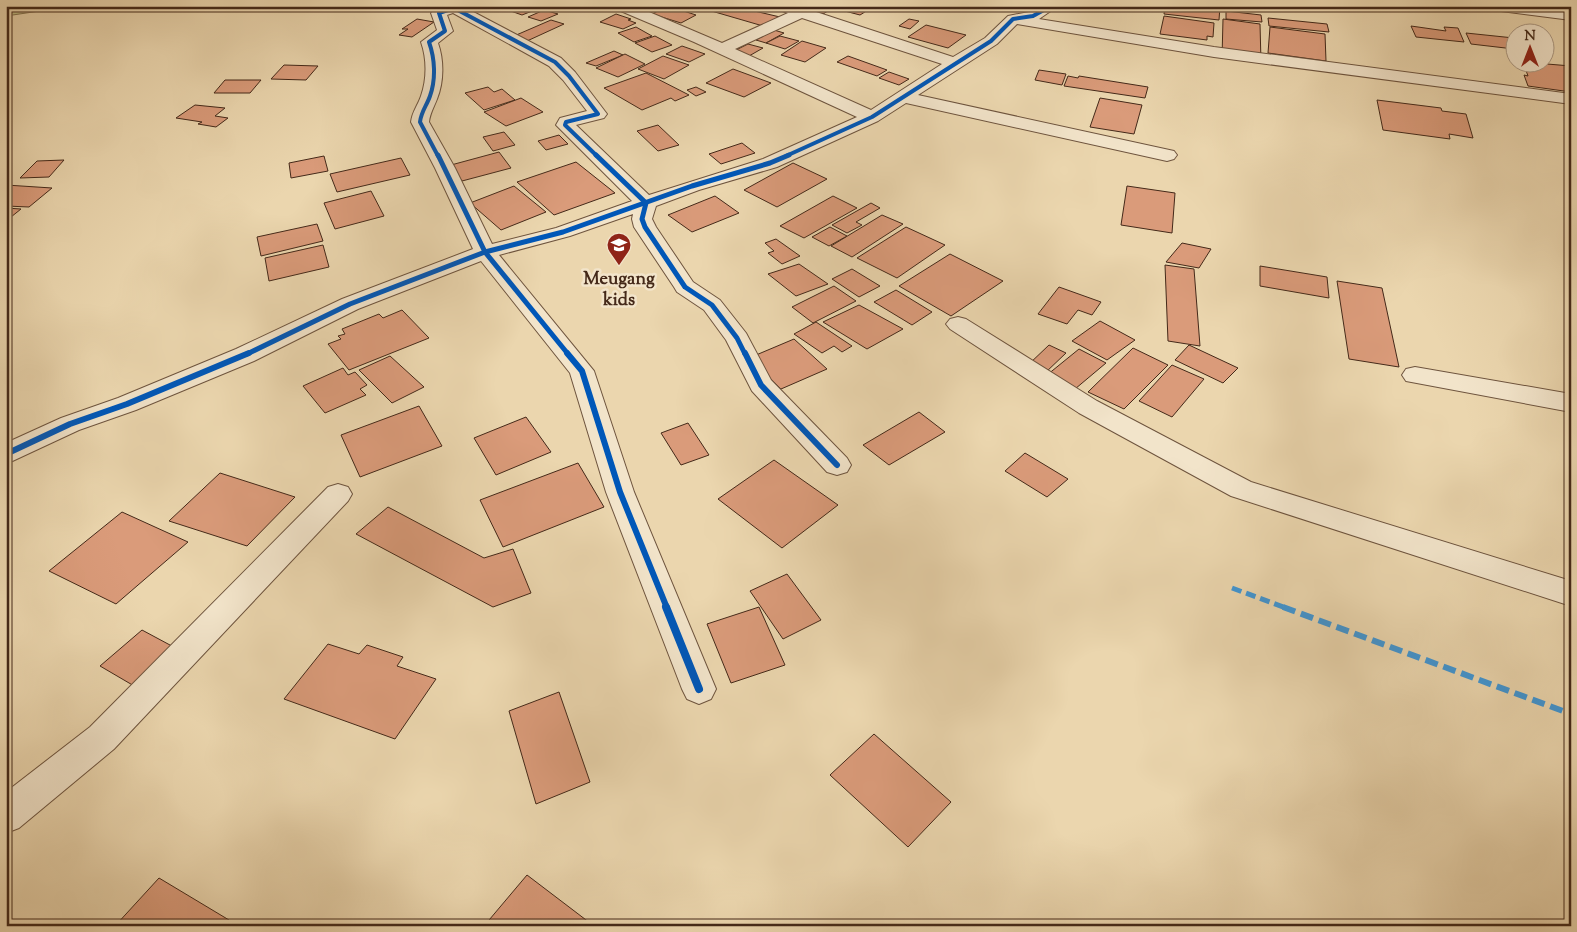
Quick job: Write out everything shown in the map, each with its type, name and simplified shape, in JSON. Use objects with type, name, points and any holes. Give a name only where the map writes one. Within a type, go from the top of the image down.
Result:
[{"type":"street","points":[[621,6],[872,117]]},
{"type":"street","points":[[782,6],[956,63]]},
{"type":"street","points":[[6,454],[70,424],[127,404],[245,355],[350,304],[485,252],[563,232],[692,186],[770,163],[872,117],[991,41],[1013,19],[1033,16],[1051,6]]},
{"type":"street","points":[[1501,6],[1571,15]]},
{"type":"street","points":[[646,203],[565,125],[566,122],[598,114],[569,76],[555,62],[454,8],[439,13],[445,31],[429,42],[434,53],[431,93],[421,115],[420,122],[445,168],[485,252],[582,371],[620,492],[699,689]]},
{"type":"street","points":[[721,49],[802,12]]},
{"type":"street","points":[[1013,19],[1214,52],[1571,99]]},
{"type":"street","points":[[904,97],[1167,156]]},
{"type":"street","points":[[646,203],[642,219],[645,227],[685,288],[712,305],[737,338],[761,385],[838,465]]},
{"type":"street","points":[[958,324],[1088,407],[1241,488],[1571,594]]},
{"type":"street","points":[[1415,375],[1571,403]]},
{"type":"street","points":[[6,815],[102,738],[338,494]]},
{"type":"shaded area","points":[[6,6],[73,6],[6,16]]},
{"type":"building","points":[[518,6],[536,6],[540,8],[522,15],[508,10]]},
{"type":"building","points":[[668,6],[696,15],[681,23],[652,14]]},
{"type":"building","points":[[716,6],[733,6],[780,17],[763,26],[708,10]]},
{"type":"building","points":[[815,6],[836,6],[823,14],[808,11]]},
{"type":"building","points":[[841,6],[854,6],[868,10],[860,15],[837,9]]},
{"type":"building","points":[[1165,6],[1220,6],[1219,20],[1164,14]]},
{"type":"building","points":[[544,10],[558,14],[541,21],[528,17]]},
{"type":"building","points":[[1226,11],[1261,15],[1262,22],[1226,19]]},
{"type":"building","points":[[616,14],[631,19],[628,20],[636,23],[623,29],[600,22]]},
{"type":"building","points":[[1164,16],[1214,23],[1213,37],[1207,36],[1207,40],[1160,34]]},
{"type":"building","points":[[1268,18],[1327,24],[1329,32],[1269,26]]},
{"type":"building","points":[[417,19],[434,22],[412,37],[399,35],[408,29],[402,29]]},
{"type":"building","points":[[909,19],[919,21],[910,29],[899,26]]},
{"type":"building","points":[[1223,19],[1260,24],[1261,62],[1222,58]]},
{"type":"building","points":[[551,20],[564,24],[527,41],[514,36]]},
{"type":"building","points":[[926,25],[966,35],[948,48],[908,37]]},
{"type":"building","points":[[1411,26],[1446,31],[1444,27],[1458,28],[1464,42],[1416,37]]},
{"type":"building","points":[[636,27],[652,36],[634,42],[618,33]]},
{"type":"building","points":[[1270,27],[1325,34],[1326,61],[1268,53]]},
{"type":"building","points":[[774,30],[784,33],[766,43],[756,40]]},
{"type":"building","points":[[1466,33],[1504,37],[1504,48],[1471,44]]},
{"type":"building","points":[[655,36],[672,45],[652,52],[635,43]]},
{"type":"building","points":[[780,36],[799,41],[785,49],[766,43]]},
{"type":"building","points":[[802,41],[826,48],[805,62],[781,55]]},
{"type":"building","points":[[748,44],[763,48],[749,56],[734,51]]},
{"type":"building","points":[[682,46],[705,54],[689,62],[666,54]]},
{"type":"building","points":[[614,51],[623,55],[596,66],[586,63]]},
{"type":"building","points":[[625,54],[645,64],[618,77],[596,68]]},
{"type":"building","points":[[663,56],[689,65],[664,79],[638,69]]},
{"type":"building","points":[[848,56],[887,70],[877,76],[837,62]]},
{"type":"building","points":[[284,65],[318,66],[306,80],[271,79]]},
{"type":"building","points":[[1554,65],[1571,66],[1571,92],[1528,86],[1524,75],[1528,76],[1527,72],[1554,72]]},
{"type":"building","points":[[733,69],[771,83],[744,97],[706,83]]},
{"type":"building","points":[[1039,70],[1066,74],[1062,85],[1035,80]]},
{"type":"building","points":[[889,72],[909,79],[899,85],[879,78]]},
{"type":"building","points":[[646,73],[689,95],[675,101],[671,98],[642,110],[604,88]]},
{"type":"building","points":[[1068,76],[1148,87],[1145,98],[1064,86]]},
{"type":"building","points":[[225,80],[261,80],[250,93],[214,93]]},
{"type":"building","points":[[488,87],[494,92],[502,89],[515,100],[484,110],[465,93]]},
{"type":"building","points":[[696,87],[706,92],[696,96],[687,90]]},
{"type":"building","points":[[521,98],[543,112],[506,126],[484,112]]},
{"type":"building","points":[[1100,98],[1142,105],[1134,134],[1090,127]]},
{"type":"building","points":[[1377,100],[1441,108],[1442,111],[1466,114],[1473,138],[1449,134],[1450,139],[1383,130]]},
{"type":"building","points":[[195,105],[225,108],[215,116],[228,118],[216,127],[198,124],[202,122],[176,118]]},
{"type":"building","points":[[658,125],[679,145],[658,151],[637,131]]},
{"type":"building","points":[[504,132],[515,145],[493,151],[483,137]]},
{"type":"building","points":[[559,135],[568,144],[546,150],[538,141]]},
{"type":"building","points":[[742,143],[755,153],[721,164],[709,154]]},
{"type":"building","points":[[499,152],[511,168],[462,181],[451,165]]},
{"type":"building","points":[[324,156],[328,171],[291,178],[289,163]]},
{"type":"building","points":[[401,158],[410,175],[337,192],[330,174]]},
{"type":"building","points":[[64,160],[49,177],[20,178],[37,161]]},
{"type":"building","points":[[576,162],[615,193],[554,215],[517,182]]},
{"type":"building","points":[[793,163],[827,179],[777,207],[744,190]]},
{"type":"building","points":[[6,185],[52,188],[29,207],[6,206]]},
{"type":"building","points":[[514,186],[546,212],[501,230],[470,203]]},
{"type":"building","points":[[1127,186],[1175,193],[1172,233],[1121,225]]},
{"type":"building","points":[[371,191],[384,216],[335,229],[324,203]]},
{"type":"building","points":[[715,196],[739,213],[692,232],[668,215]]},
{"type":"building","points":[[833,196],[857,208],[804,238],[780,226]]},
{"type":"building","points":[[871,203],[880,208],[856,222],[862,225],[847,233],[832,225]]},
{"type":"building","points":[[6,208],[21,209],[6,221]]},
{"type":"building","points":[[882,215],[903,224],[852,257],[831,246]]},
{"type":"building","points":[[317,224],[323,241],[261,256],[257,237]]},
{"type":"building","points":[[830,227],[847,236],[829,246],[812,237]]},
{"type":"building","points":[[906,227],[945,245],[897,278],[857,258]]},
{"type":"building","points":[[776,239],[800,256],[782,264],[768,253],[774,251],[765,243]]},
{"type":"building","points":[[1182,243],[1211,249],[1199,268],[1166,262]]},
{"type":"building","points":[[323,245],[329,267],[269,281],[265,258]]},
{"type":"building","points":[[950,254],[1003,281],[951,316],[899,286]]},
{"type":"building","points":[[799,264],[828,284],[796,296],[768,274]]},
{"type":"building","points":[[1165,265],[1194,269],[1200,346],[1168,341]]},
{"type":"building","points":[[1260,266],[1327,277],[1329,298],[1260,286]]},
{"type":"building","points":[[852,269],[880,286],[859,297],[832,279]]},
{"type":"building","points":[[1337,281],[1382,288],[1399,367],[1349,359]]},
{"type":"building","points":[[834,286],[856,301],[813,323],[792,307]]},
{"type":"building","points":[[1059,287],[1101,302],[1092,315],[1078,310],[1067,324],[1038,314]]},
{"type":"building","points":[[896,290],[932,312],[912,325],[874,302]]},
{"type":"building","points":[[859,305],[903,329],[867,349],[823,322]]},
{"type":"building","points":[[402,310],[429,338],[349,370],[328,344],[341,339],[338,336],[345,334],[342,329],[379,314],[383,318]]},
{"type":"building","points":[[1100,321],[1135,340],[1107,360],[1072,341]]},
{"type":"building","points":[[816,322],[852,346],[842,352],[834,346],[822,353],[794,334]]},
{"type":"building","points":[[794,339],[827,369],[781,389],[749,358]]},
{"type":"building","points":[[1049,345],[1066,353],[1045,373],[1028,365]]},
{"type":"building","points":[[1189,345],[1238,368],[1223,383],[1175,360]]},
{"type":"building","points":[[1133,348],[1168,365],[1124,409],[1088,392]]},
{"type":"building","points":[[1079,349],[1106,363],[1075,389],[1047,375]]},
{"type":"building","points":[[390,356],[424,387],[392,403],[359,370]]},
{"type":"building","points":[[1172,365],[1204,379],[1172,417],[1139,401]]},
{"type":"building","points":[[343,368],[348,375],[355,372],[367,385],[360,389],[366,395],[325,413],[303,386]]},
{"type":"building","points":[[419,406],[442,446],[360,477],[341,435]]},
{"type":"building","points":[[919,412],[945,432],[889,465],[863,445]]},
{"type":"building","points":[[526,417],[551,452],[496,475],[474,438]]},
{"type":"building","points":[[688,423],[709,455],[681,465],[661,433]]},
{"type":"building","points":[[1025,453],[1068,479],[1047,497],[1005,471]]},
{"type":"building","points":[[774,460],[838,505],[782,548],[718,499]]},
{"type":"building","points":[[578,463],[604,507],[503,547],[480,500]]},
{"type":"building","points":[[220,473],[295,497],[247,546],[169,521]]},
{"type":"building","points":[[388,507],[484,558],[513,549],[531,593],[493,607],[356,534]]},
{"type":"building","points":[[122,512],[188,542],[116,604],[49,571]]},
{"type":"building","points":[[787,574],[821,620],[783,639],[750,591]]},
{"type":"building","points":[[759,607],[785,665],[731,683],[707,624]]},
{"type":"building","points":[[142,630],[183,652],[141,690],[100,666]]},
{"type":"building","points":[[328,644],[359,654],[367,645],[403,657],[397,666],[436,679],[395,739],[284,699]]},
{"type":"building","points":[[559,692],[590,782],[536,804],[509,711]]},
{"type":"building","points":[[874,734],[951,802],[908,847],[830,775]]},
{"type":"building","points":[[527,875],[594,926],[484,926]]},
{"type":"building","points":[[159,878],[229,920],[224,926],[115,926]]},
{"type":"marked path","points":[[1232,588],[1571,714]]},
{"type":"cycle path","points":[[6,454],[70,424],[127,404],[245,355],[350,304],[485,252],[563,232],[692,186],[770,163],[872,117],[991,41],[1013,19],[1033,16],[1051,6]]},
{"type":"cycle path","points":[[699,689],[620,492],[582,371],[485,252],[445,168],[420,122],[421,114],[430,96],[433,80],[434,67],[429,42],[445,31],[439,13],[454,8],[555,62],[569,76],[598,114],[566,122],[565,125],[646,203],[642,219],[645,227],[685,287],[712,305],[737,338],[761,385],[837,465]]},
{"type":"place","name":"Meugang kids","points":[[619,266]]}]
